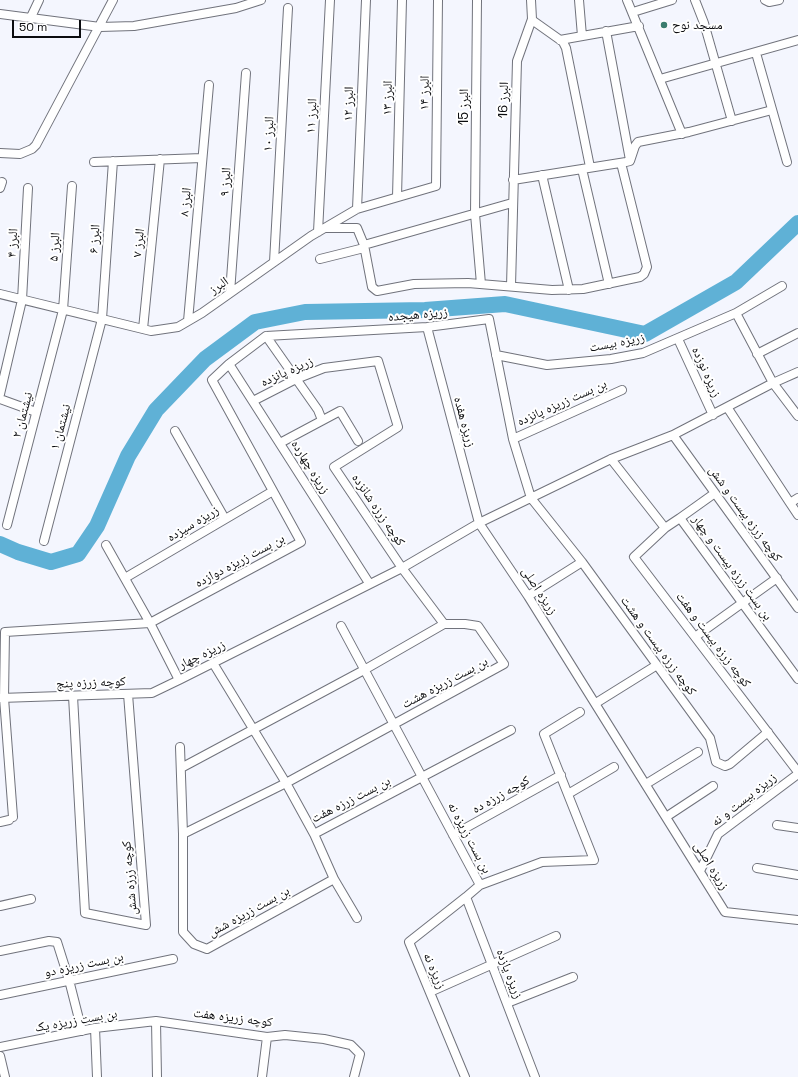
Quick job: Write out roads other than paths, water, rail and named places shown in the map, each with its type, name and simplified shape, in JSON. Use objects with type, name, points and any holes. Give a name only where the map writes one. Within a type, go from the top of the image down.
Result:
[{"type":"street","points":[[31,17],[39,0]]},
{"type":"street","points":[[0,153],[20,154],[32,149],[36,145],[113,0]]},
{"type":"street","points":[[0,14],[100,27],[134,26],[235,4],[261,0]]},
{"type":"street","name":"البرز ۱۱","points":[[321,230],[330,0]]},
{"type":"street","name":"البرز ۱۲","points":[[357,208],[366,0]]},
{"type":"street","name":"البرز ۱۳","points":[[397,197],[402,0]]},
{"type":"street","name":"البرز ۱۴","points":[[436,186],[438,0]]},
{"type":"street","name":"البرز 15","points":[[476,0],[475,214],[481,284]]},
{"type":"street","name":"البرز 16","points":[[511,286],[512,203],[517,61],[532,20],[531,0]]},
{"type":"street","points":[[579,0],[582,36]]},
{"type":"street","points":[[628,0],[682,134]]},
{"type":"street","points":[[633,12],[672,0]]},
{"type":"street","points":[[695,0],[704,23],[732,122]]},
{"type":"street","points":[[765,0],[769,2],[779,0]]},
{"type":"street","name":"البرز ۱۰","points":[[274,262],[288,8]]},
{"type":"street","points":[[532,20],[560,40],[566,48],[586,168],[609,284]]},
{"type":"street","points":[[560,40],[639,26]]},
{"type":"street","points":[[606,31],[630,161]]},
{"type":"street","points":[[660,79],[715,65],[798,40]]},
{"type":"street","points":[[756,53],[787,162]]},
{"type":"street","name":"البرز ۹","points":[[230,293],[246,73]]},
{"type":"street","name":"البرز ۸","points":[[188,321],[209,85]]},
{"type":"street","points":[[630,161],[635,146],[638,142],[682,134],[732,122],[772,110]]},
{"type":"street","points":[[94,162],[202,158]]},
{"type":"street","name":"البرز ۷","points":[[143,329],[160,160]]},
{"type":"street","name":"البرز ۶","points":[[102,319],[113,161]]},
{"type":"street","points":[[513,180],[630,161]]},
{"type":"street","points":[[321,230],[357,228],[364,246],[372,287],[377,291],[414,284],[481,284],[552,290],[583,289],[609,284],[640,276],[644,274],[647,267],[621,163]]},
{"type":"street","points":[[542,175],[569,290]]},
{"type":"street","name":"البرز ۵","points":[[63,310],[72,186]]},
{"type":"street","name":"البرز","points":[[0,294],[151,331],[178,327],[321,230],[357,208],[436,186]]},
{"type":"street","name":"البرز ۴","points":[[0,394],[2,377],[22,300],[28,188]]},
{"type":"street","points":[[320,259],[512,203]]},
{"type":"street","name":"زریزه بیست","points":[[496,355],[546,365],[611,360],[643,353],[736,313],[782,286]]},
{"type":"street","name":"نيشتمان ۲","points":[[6,525],[63,310]]},
{"type":"street","points":[[736,313],[773,383],[798,416]]},
{"type":"street","name":"نيشتمان ۱","points":[[44,541],[102,319]]},
{"type":"street","name":"زریزه هیجده","points":[[266,336],[427,327],[489,319],[513,439],[531,498]]},
{"type":"street","name":"زریزه هفده","points":[[427,327],[479,523]]},
{"type":"street","points":[[757,354],[798,333]]},
{"type":"street","points":[[266,336],[318,410],[322,420]]},
{"type":"street","name":"بن بست زریزه دوازده","points":[[150,623],[301,542],[212,380],[229,364],[266,336]]},
{"type":"street","name":"زریزه نوزده","points":[[678,339],[713,415]]},
{"type":"street","name":"زریزه پانزده","points":[[253,401],[296,379],[324,368],[378,361],[398,427],[334,467]]},
{"type":"street","name":"زریزه چهارده","points":[[229,364],[369,583]]},
{"type":"street","points":[[479,523],[611,459],[673,435],[773,383],[798,372]]},
{"type":"street","name":"بن بست زریزه پانزده","points":[[513,439],[622,390]]},
{"type":"street","points":[[0,399],[36,412]]},
{"type":"street","points":[[727,408],[798,515]]},
{"type":"street","points":[[280,443],[340,410],[358,441]]},
{"type":"street","points":[[175,431],[225,519]]},
{"type":"street","name":"کوچه زرزه بیست و شش","points":[[673,435],[798,608]]},
{"type":"street","points":[[611,459],[665,528]]},
{"type":"street","name":"کوچه زرزه شانزده","points":[[334,467],[402,568],[444,624]]},
{"type":"street","name":"زریزه سیزده","points":[[125,578],[273,491]]},
{"type":"street","points":[[680,518],[715,493]]},
{"type":"street","name":"کوچه زرزه بیست و هشت","points":[[531,498],[582,562],[710,738],[716,762],[725,766],[730,764],[768,732]]},
{"type":"street","points":[[790,504],[798,498]]},
{"type":"street","name":"بن بست زرزه بیست و چهار","points":[[665,528],[680,518],[798,679]]},
{"type":"street","name":"زریزه چهار","points":[[150,623],[179,680],[369,583],[402,568],[479,523]]},
{"type":"street","name":"زریزه اصلی","points":[[479,523],[528,596],[725,912],[798,920]]},
{"type":"street","name":"کوچه زرزه بیست و هفت","points":[[665,528],[634,556],[798,773]]},
{"type":"street","points":[[0,822],[11,819],[2,698],[2,632],[150,623],[106,545]]},
{"type":"street","points":[[528,596],[582,562]]},
{"type":"street","points":[[695,637],[777,578]]},
{"type":"street","name":"بن بست زریزه هشت","points":[[181,768],[364,670],[444,624],[478,626],[504,664],[286,783],[183,834]]},
{"type":"street","name":"بن بست زریزه نه","points":[[340,626],[480,885],[542,862],[594,860],[544,734],[580,712]]},
{"type":"street","name":"بن بست زرزه هفت","points":[[214,663],[286,783],[314,834],[511,730]]},
{"type":"street","points":[[596,704],[657,665]]},
{"type":"street","name":"کوچه زرزه پنج","points":[[2,698],[152,693],[179,680]]},
{"type":"street","name":"کوچه زرزه شش","points":[[73,696],[85,913],[146,925],[128,694]]},
{"type":"street","points":[[180,747],[183,834]]},
{"type":"street","points":[[646,784],[698,752]]},
{"type":"street","points":[[568,794],[614,767]]},
{"type":"street","name":"زریزه بیست و نه","points":[[700,871],[718,834],[798,773]]},
{"type":"street","name":"کوچه زرزه ده","points":[[453,835],[561,775]]},
{"type":"street","points":[[666,817],[713,786]]},
{"type":"street","points":[[777,825],[798,828]]},
{"type":"street","name":"بن بست زریزه شش","points":[[183,834],[184,932],[194,944],[207,948],[334,879]]},
{"type":"street","points":[[314,834],[334,879],[358,918]]},
{"type":"street","points":[[757,868],[798,875]]},
{"type":"street","points":[[466,897],[480,885]]},
{"type":"street","name":"زریزه یازده","points":[[466,897],[535,1077]]},
{"type":"street","name":"زریزه نه","points":[[465,1077],[408,942],[466,897]]},
{"type":"street","points":[[0,906],[31,899]]},
{"type":"street","points":[[430,992],[556,936]]},
{"type":"street","points":[[0,951],[50,941],[57,942],[70,980],[82,1031]]},
{"type":"street","name":"بن بست زریزه دو","points":[[0,995],[173,959]]},
{"type":"street","points":[[507,1003],[573,976]]},
{"type":"street","points":[[156,1021],[157,1077]]},
{"type":"street","name":"بن بست زریزه یک","points":[[0,1047],[95,1028],[156,1021]]},
{"type":"street","name":"کوچه زریزه هفت","points":[[156,1021],[267,1037],[292,1036],[324,1039],[351,1045],[357,1049],[360,1054],[354,1077]]},
{"type":"street","points":[[95,1028],[97,1077]]},
{"type":"street","points":[[262,1077],[267,1037]]},
{"type":"street","points":[[0,1056],[5,1077]]},
{"type":"waterway","points":[[0,544],[18,552],[51,562],[78,554],[97,526],[128,456],[156,410],[205,359],[255,322],[305,312],[425,310],[505,304],[645,334],[736,282],[798,223]]},
{"type":"place","name":"مسجد نوح","points":[[664,25]]}]
